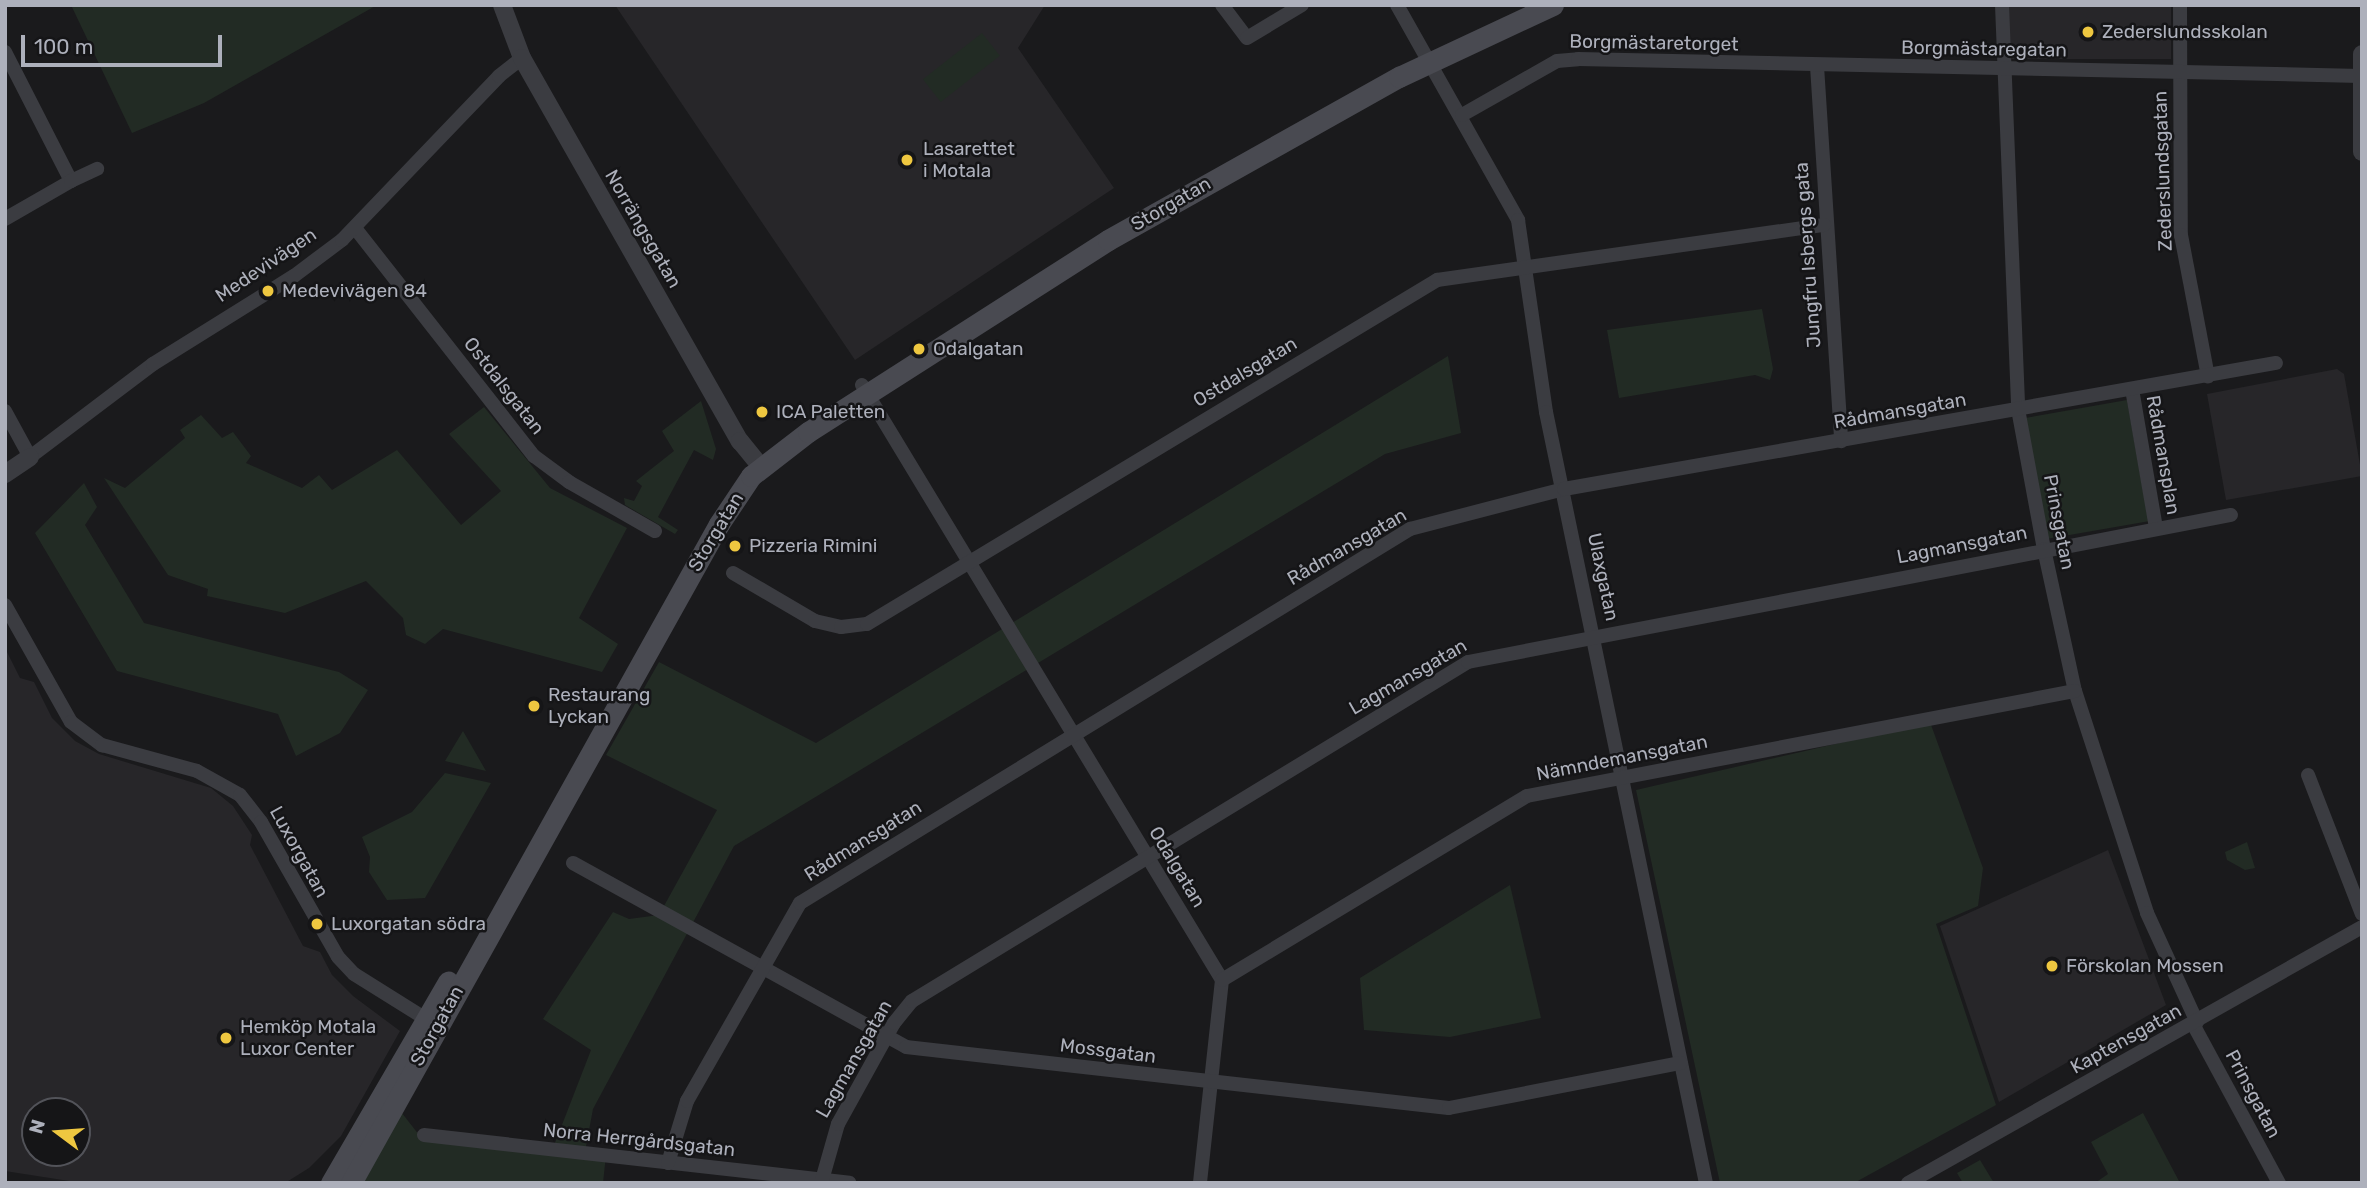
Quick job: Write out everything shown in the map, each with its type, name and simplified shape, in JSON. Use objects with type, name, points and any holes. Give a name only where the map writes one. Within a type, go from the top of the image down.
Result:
[{"type":"main road","name":"Storgatan","points":[[351,1183],[431,1022],[715,510],[757,463],[1102,231],[1427,57],[1530,5]]},
{"type":"main road","name":"Storgatan","points":[[1427,57],[1553,5]]},
{"type":"main road","name":"Storgatan","points":[[331,1183],[431,1022]]},
{"type":"street","name":"Norrängsgatan","points":[[502,5],[522,58],[757,463]]},
{"type":"street","points":[[1222,5],[1247,38],[1302,5]]},
{"type":"street","name":"Ulaxgatan","points":[[1397,5],[1515,210],[1546,412],[1596,635],[1706,1183]]},
{"type":"street","name":"Prinsgatan","points":[[2003,5],[2002,69],[2018,409],[2044,550],[2075,691],[2147,913],[2195,1023],[2278,1183]]},
{"type":"street","name":"Zederslundsgatan","points":[[2180,5],[2181,235],[2208,376]]},
{"type":"street","points":[[5,52],[71,181]]},
{"type":"street","points":[[2362,54],[2362,152]]},
{"type":"street","name":"Medevivägen","points":[[5,474],[153,364],[305,268],[355,228],[499,76],[522,58]]},
{"type":"street","name":"Borgmästaretorget","points":[[1462,115],[1556,61],[1817,66]]},
{"type":"street","name":"Borgmästaregatan","points":[[1817,66],[2361,76]]},
{"type":"street","name":"Jungfru Isbergs gata","points":[[1817,66],[1824,225],[1840,441]]},
{"type":"street","points":[[5,219],[96,169]]},
{"type":"street","name":"Ostdalsgatan","points":[[733,573],[815,621],[851,627],[882,618],[1426,285],[1461,274],[1824,225]]},
{"type":"street","name":"Ostdalsgatan","points":[[355,228],[534,456],[569,482],[655,531]]},
{"type":"street","name":"Rådmansgatan","points":[[668,1163],[687,1101],[800,902],[1410,529],[1564,489],[2276,363]]},
{"type":"street","name":"Odalgatan","points":[[864,389],[1222,980]]},
{"type":"street","name":"Rådmansplan","points":[[2132,389],[2156,528]]},
{"type":"street","points":[[5,411],[30,457]]},
{"type":"street","name":"Lagmansgatan","points":[[822,1180],[834,1133],[902,1011],[921,995],[1468,662],[1596,635],[2231,515]]},
{"type":"street","name":"Luxorgatan","points":[[5,605],[72,722],[102,745],[197,771],[240,795],[261,822],[338,957],[354,974],[431,1022]]},
{"type":"street","name":"Nämndemansgatan","points":[[1222,980],[1518,800],[1624,777],[2075,691]]},
{"type":"street","points":[[2308,775],[2362,914]]},
{"type":"street","name":"Mossgatan","points":[[573,863],[885,1038],[906,1047],[1457,1108],[1681,1063]]},
{"type":"street","name":"Kaptensgatan","points":[[1908,1183],[2362,928]]},
{"type":"street","points":[[1200,1183],[1222,980]]},
{"type":"street","name":"Norra Herrgårdsgatan","points":[[424,1135],[849,1183]]},
{"type":"shaded area","points":[[71,5],[377,5],[204,103],[132,133]]},
{"type":"shaded area","name":"Lasarettet i Motala","points":[[615,5],[1045,5],[1018,48],[1114,188],[855,360]]},
{"type":"shaded area","name":"Zederslundsskolan","points":[[2007,5],[2171,5],[2171,59],[2007,59]]},
{"type":"shaded area","points":[[982,33],[1000,56],[941,102],[923,79]]},
{"type":"shaded area","points":[[1762,309],[1773,369],[1770,380],[1755,375],[1619,398],[1607,330]]},
{"type":"shaded area","points":[[1448,356],[1461,433],[1385,454],[734,846],[593,1109],[585,1152],[606,1155],[603,1183],[357,1183],[398,1108],[423,1140],[553,1148],[591,1050],[543,1019],[613,912],[629,919],[659,915],[717,810],[606,755],[659,662],[816,743]]},
{"type":"shaded area","points":[[2337,369],[2344,374],[2362,476],[2226,500],[2207,394]]},
{"type":"shaded area","points":[[2127,400],[2148,521],[2045,539],[2024,418]]},
{"type":"shaded area","points":[[701,401],[716,449],[713,460],[694,450],[658,517],[678,530],[675,534],[625,505],[624,498],[634,501],[642,486],[636,481],[674,451],[662,431]]},
{"type":"shaded area","points":[[484,407],[550,488],[627,528],[579,618],[618,644],[602,672],[443,629],[425,644],[406,635],[403,618],[366,581],[285,613],[207,596],[208,589],[168,575],[104,478],[125,488],[185,438],[180,430],[201,415],[222,438],[233,432],[251,456],[246,463],[302,488],[319,475],[332,490],[397,450],[461,525],[501,491],[449,434]]},
{"type":"shaded area","points":[[84,483],[97,507],[85,525],[144,623],[339,672],[368,690],[340,733],[296,756],[278,714],[117,671],[35,533]]},
{"type":"shaded area","points":[[5,648],[20,678],[34,682],[52,718],[75,741],[99,754],[211,788],[233,806],[252,835],[250,845],[303,946],[320,952],[332,975],[353,996],[400,1031],[341,1136],[309,1168],[285,1183],[82,1183],[5,1171]]},
{"type":"shaded area","points":[[1930,722],[1983,868],[1978,906],[1936,924],[1996,1105],[1854,1183],[1720,1183],[1636,790]]},
{"type":"shaded area","points":[[463,731],[486,771],[445,761]]},
{"type":"shaded area","points":[[445,773],[491,783],[425,898],[387,900],[369,872],[370,857],[362,837],[412,812]]},
{"type":"shaded area","points":[[2247,842],[2255,868],[2245,870],[2227,860],[2225,852]]},
{"type":"shaded area","name":"Förskolan Mossen","points":[[2108,850],[2166,1005],[1999,1102],[1940,926]]},
{"type":"shaded area","points":[[1510,885],[1541,1018],[1450,1037],[1364,1030],[1360,978]]},
{"type":"shaded area","points":[[2143,1113],[2180,1183],[2095,1183],[2108,1174],[2091,1142]]},
{"type":"shaded area","points":[[1980,1160],[1994,1183],[1963,1183],[1957,1173]]},
{"type":"place","name":"Zederslundsskolan","points":[[2088,32]]},
{"type":"place","name":"Lasarettet i Motala","points":[[907,160]]},
{"type":"place","name":"Medevivägen 84","points":[[268,291]]},
{"type":"place","name":"Odalgatan","points":[[919,349]]},
{"type":"place","name":"ICA Paletten","points":[[762,412]]},
{"type":"place","name":"Pizzeria Rimini","points":[[735,546]]},
{"type":"place","name":"Restaurang Lyckan","points":[[534,706]]},
{"type":"place","name":"Luxorgatan södra","points":[[317,924]]},
{"type":"place","name":"Förskolan Mossen","points":[[2052,966]]},
{"type":"place","name":"Hemköp Motala Luxor Center","points":[[226,1038]]}]
